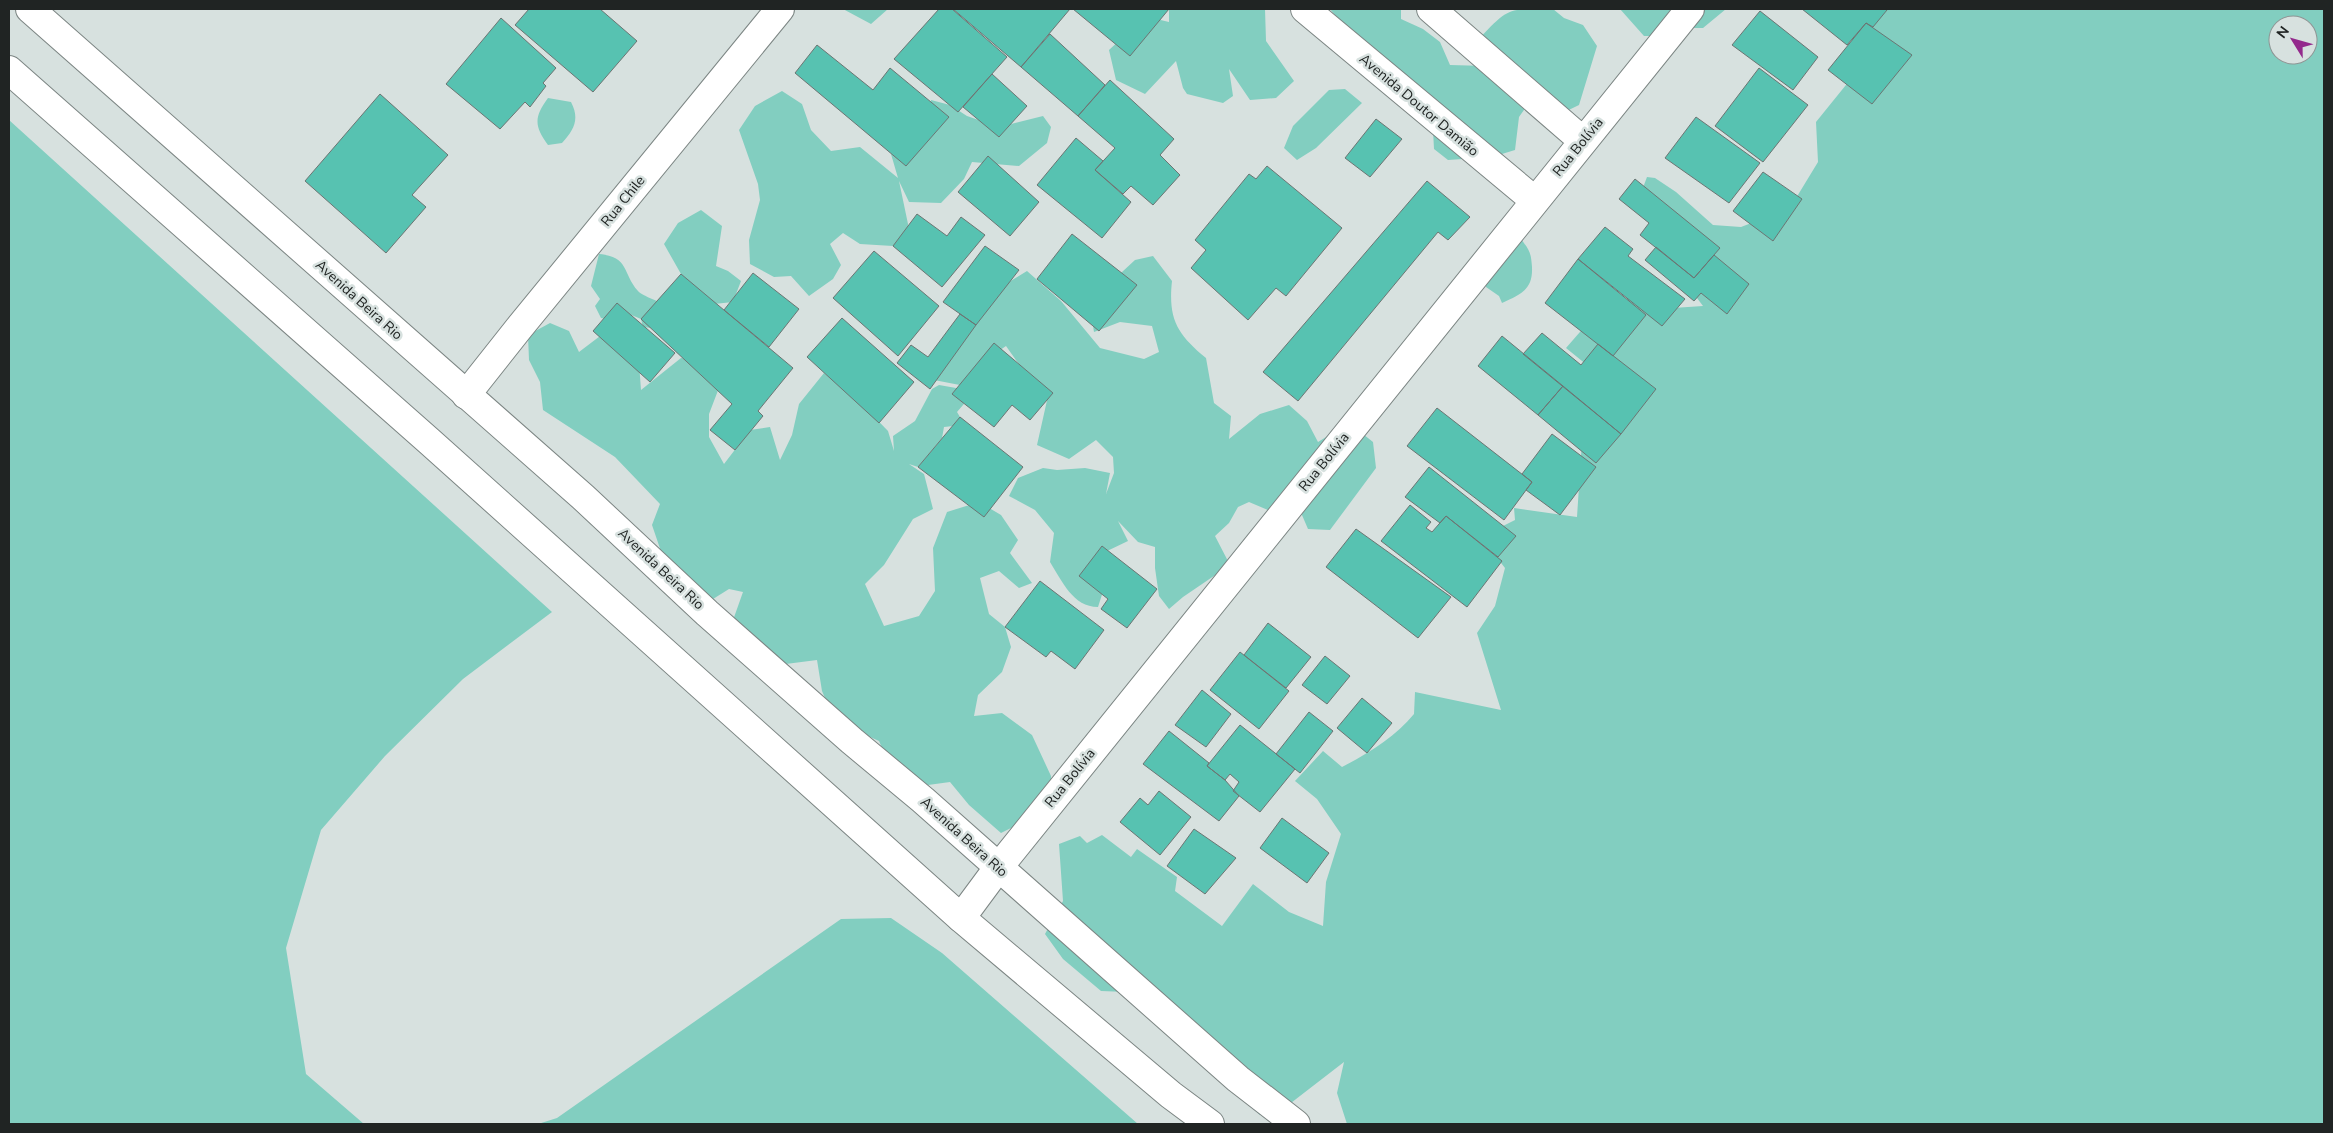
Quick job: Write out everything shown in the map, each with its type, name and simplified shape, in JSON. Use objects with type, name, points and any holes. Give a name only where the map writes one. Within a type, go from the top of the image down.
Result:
[{"type":"street","name":"Avenida Beira Rio","points":[[30,9],[583,497],[707,613],[872,759],[924,800],[998,868],[1038,900],[1238,1079],[1296,1124]]},
{"type":"street","name":"Rua Chile","points":[[466,395],[780,9]]},
{"type":"street","name":"Avenida Doutor Damião","points":[[1304,9],[1534,200]]},
{"type":"street","points":[[1431,9],[1583,141]]},
{"type":"street","name":"Rua Bolívia","points":[[961,918],[998,868],[1534,200],[1690,9]]},
{"type":"street","points":[[9,70],[436,447],[961,918],[1171,1095],[1210,1124]]},
{"type":"green space","points":[[843,9],[888,9],[871,24]]},
{"type":"green space","points":[[1169,9],[1265,9],[1266,41],[1294,81],[1276,98],[1250,100],[1229,69],[1233,96],[1223,103],[1187,94],[1183,88],[1176,61],[1145,94],[1116,80],[1109,50],[1139,22],[1148,17],[1169,22]]},
{"type":"green space","points":[[1330,9],[1401,9],[1401,19],[1423,29],[1440,42],[1450,65],[1486,66],[1480,38],[1505,14],[1519,9],[1553,9],[1564,18],[1583,25],[1597,46],[1579,105],[1546,121],[1526,107],[1519,117],[1515,150],[1492,157],[1448,160],[1434,149],[1433,130]]},
{"type":"green space","points":[[1620,9],[1726,9],[1703,28],[1689,28],[1664,36],[1644,36]]},
{"type":"green space","points":[[1846,9],[2324,9],[2324,1124],[1347,1124],[1337,1093],[1344,1062],[1287,1106],[1260,1115],[1127,992],[1101,991],[1063,959],[1045,934],[1063,901],[1059,844],[1080,836],[1087,843],[1102,835],[1131,857],[1137,849],[1177,877],[1175,891],[1222,926],[1253,884],[1289,912],[1323,926],[1326,882],[1341,834],[1317,799],[1295,781],[1323,751],[1342,767],[1381,744],[1399,730],[1414,714],[1415,692],[1501,710],[1477,633],[1495,606],[1505,568],[1481,537],[1515,520],[1514,508],[1577,517],[1587,365],[1566,348],[1600,309],[1616,319],[1634,288],[1673,308],[1703,306],[1688,286],[1638,201],[1647,177],[1655,178],[1676,192],[1713,225],[1741,227],[1790,208],[1818,162],[1816,122],[1871,54],[1842,33]]},
{"type":"green space","points":[[1345,89],[1362,103],[1316,148],[1297,160],[1284,148],[1293,126],[1329,90]]},
{"type":"green space","points":[[782,91],[802,104],[811,130],[831,151],[860,147],[898,178],[891,154],[901,135],[932,120],[931,100],[950,105],[967,116],[999,127],[1043,116],[1051,127],[1047,143],[1019,166],[972,162],[964,179],[941,203],[909,202],[899,181],[908,224],[907,243],[893,246],[860,244],[843,233],[830,244],[841,265],[833,279],[809,296],[791,276],[774,277],[750,264],[749,240],[760,200],[758,184],[739,130],[755,106]]},
{"type":"green space","points":[[548,98],[571,102],[574,108],[574,124],[570,134],[562,143],[548,145],[538,127],[538,116]]},
{"type":"green space","points":[[9,120],[552,612],[463,679],[385,756],[321,830],[286,948],[306,1074],[364,1124],[9,1124]]},
{"type":"green space","points":[[701,210],[722,226],[716,266],[728,271],[741,281],[733,302],[714,304],[681,274],[664,244],[678,223]]},
{"type":"green space","points":[[1521,239],[1530,255],[1532,275],[1525,290],[1502,303],[1499,296],[1486,287],[1483,274]]},
{"type":"green space","points":[[599,254],[609,256],[621,262],[640,293],[669,306],[668,330],[643,327],[641,319],[629,314],[615,321],[601,318],[595,306],[600,299],[591,286]]},
{"type":"green space","points":[[1153,256],[1172,281],[1173,316],[1181,333],[1206,358],[1214,403],[1231,416],[1229,439],[1260,414],[1289,405],[1307,421],[1318,442],[1349,423],[1373,442],[1376,468],[1330,530],[1308,529],[1296,501],[1275,513],[1249,502],[1238,507],[1229,523],[1215,536],[1230,565],[1183,597],[1169,609],[1159,596],[1155,568],[1155,547],[1138,542],[1118,521],[1128,541],[1105,552],[1107,579],[1098,607],[1089,606],[1082,603],[1069,592],[1050,562],[1054,533],[1035,510],[1009,496],[1018,478],[1043,468],[1057,470],[1085,468],[1110,473],[1106,494],[1114,473],[1113,457],[1096,440],[1069,459],[1037,445],[1048,396],[1023,370],[1006,346],[981,363],[965,386],[934,380],[968,312],[999,288],[1027,271],[1061,301],[1100,348],[1144,359],[1159,352],[1152,326],[1120,322],[1094,332],[1090,307],[1109,284],[1135,260]]},
{"type":"green space","points":[[550,323],[569,331],[579,352],[608,330],[639,363],[641,390],[681,358],[706,361],[722,380],[709,414],[709,437],[724,464],[750,430],[770,427],[780,460],[792,435],[799,404],[824,373],[852,394],[888,431],[894,451],[893,436],[915,421],[932,389],[939,385],[956,388],[969,398],[957,412],[960,417],[953,426],[944,427],[942,438],[918,467],[909,464],[924,474],[933,509],[913,519],[884,565],[865,584],[884,626],[919,616],[935,591],[933,548],[947,512],[979,502],[1001,515],[1018,540],[1010,553],[1032,583],[1019,588],[999,571],[980,578],[989,614],[1005,627],[1011,647],[1002,672],[978,695],[974,716],[1002,713],[1032,735],[1051,776],[1051,799],[1037,815],[1001,833],[969,805],[950,782],[928,785],[891,768],[879,741],[835,721],[822,691],[817,660],[778,665],[732,623],[743,592],[729,589],[705,604],[668,572],[652,525],[660,504],[615,457],[543,410],[540,382],[529,360],[528,335]]},
{"type":"green space","points":[[891,918],[942,953],[1138,1124],[538,1124],[557,1118],[841,919]]},
{"type":"building","points":[[529,9],[600,9],[637,41],[593,92],[515,25]]},
{"type":"building","points":[[939,9],[952,9],[1007,57],[958,112],[894,59]]},
{"type":"building","points":[[953,9],[1070,9],[1021,67]]},
{"type":"building","points":[[1073,9],[1169,9],[1130,56]]},
{"type":"building","points":[[1802,9],[1887,10],[1873,27],[1866,23],[1847,45]]},
{"type":"building","points":[[1760,11],[1818,57],[1793,90],[1732,45]]},
{"type":"building","points":[[501,18],[556,68],[543,83],[546,86],[530,107],[525,102],[500,129],[446,84]]},
{"type":"building","points":[[1866,23],[1912,55],[1872,104],[1828,70]]},
{"type":"building","points":[[1050,34],[1105,85],[1078,116],[1021,67]]},
{"type":"building","points":[[817,45],[873,90],[890,68],[949,117],[906,166],[795,73]]},
{"type":"building","points":[[1759,68],[1808,105],[1763,162],[1715,126]]},
{"type":"building","points":[[992,74],[1027,106],[999,137],[963,107]]},
{"type":"building","points":[[1110,80],[1174,139],[1160,155],[1180,175],[1153,205],[1131,186],[1123,194],[1095,170],[1115,148],[1078,116]]},
{"type":"building","points":[[380,94],[448,155],[412,195],[426,207],[386,253],[305,181]]},
{"type":"building","points":[[1696,117],[1760,163],[1729,203],[1665,158]]},
{"type":"building","points":[[1376,119],[1402,139],[1370,177],[1345,158]]},
{"type":"building","points":[[1076,138],[1103,161],[1095,170],[1131,202],[1102,238],[1037,185]]},
{"type":"building","points":[[988,156],[1039,202],[1010,236],[958,192]]},
{"type":"building","points":[[1267,166],[1342,228],[1286,296],[1276,288],[1248,320],[1191,268],[1206,250],[1195,240],[1249,174],[1256,179]]},
{"type":"building","points":[[1763,172],[1802,199],[1773,241],[1733,211]]},
{"type":"building","points":[[1635,179],[1720,248],[1694,278],[1640,235],[1649,223],[1619,199]]},
{"type":"building","points":[[1427,181],[1470,217],[1448,240],[1438,232],[1298,401],[1263,372]]},
{"type":"building","points":[[917,214],[947,236],[961,217],[985,235],[942,287],[893,246]]},
{"type":"building","points":[[1605,227],[1633,249],[1628,256],[1685,299],[1662,326],[1578,259]]},
{"type":"building","points":[[1072,234],[1137,285],[1099,331],[1037,279]]},
{"type":"building","points":[[985,246],[1019,270],[976,325],[943,302]]},
{"type":"building","points":[[1656,247],[1694,278],[1714,255],[1749,284],[1727,314],[1701,293],[1694,301],[1645,260]]},
{"type":"building","points":[[874,251],[939,306],[898,356],[833,298]]},
{"type":"building","points":[[1578,259],[1646,315],[1613,356],[1545,303]]},
{"type":"building","points":[[753,273],[799,309],[769,347],[724,310]]},
{"type":"building","points":[[681,274],[793,368],[758,411],[763,416],[735,450],[710,430],[732,404],[641,319]]},
{"type":"building","points":[[617,303],[675,353],[650,382],[593,331]]},
{"type":"building","points":[[960,314],[976,325],[930,389],[897,363],[911,345],[928,357]]},
{"type":"building","points":[[842,318],[914,382],[879,423],[807,357]]},
{"type":"building","points":[[1542,333],[1581,365],[1598,344],[1656,389],[1621,434],[1523,354]]},
{"type":"building","points":[[1502,336],[1563,386],[1538,415],[1478,366]]},
{"type":"building","points":[[994,343],[1053,393],[1030,420],[1012,405],[994,427],[952,394]]},
{"type":"building","points":[[1563,386],[1621,434],[1596,463],[1538,415]]},
{"type":"building","points":[[1437,408],[1532,482],[1504,520],[1407,446]]},
{"type":"building","points":[[960,417],[1023,467],[984,517],[918,467]]},
{"type":"building","points":[[1552,434],[1596,467],[1560,515],[1526,490],[1532,482],[1522,474]]},
{"type":"building","points":[[1429,467],[1516,536],[1498,557],[1446,516],[1440,523],[1405,497]]},
{"type":"building","points":[[1410,505],[1431,522],[1426,528],[1432,532],[1446,516],[1502,561],[1467,607],[1381,541]]},
{"type":"building","points":[[1356,529],[1451,597],[1418,638],[1326,567]]},
{"type":"building","points":[[1102,546],[1157,589],[1127,628],[1101,609],[1108,599],[1079,576]]},
{"type":"building","points":[[1040,581],[1104,630],[1075,669],[1051,651],[1046,657],[1005,627]]},
{"type":"building","points":[[1268,623],[1311,657],[1286,688],[1244,655]]},
{"type":"building","points":[[1240,652],[1289,691],[1259,729],[1210,690]]},
{"type":"building","points":[[1325,656],[1350,676],[1327,704],[1302,685]]},
{"type":"building","points":[[1202,690],[1231,714],[1206,747],[1175,725]]},
{"type":"building","points":[[1362,698],[1392,723],[1367,753],[1337,728]]},
{"type":"building","points":[[1309,712],[1333,731],[1300,773],[1276,754]]},
{"type":"building","points":[[1240,725],[1295,769],[1260,812],[1233,791],[1239,782],[1230,774],[1225,780],[1207,766]]},
{"type":"building","points":[[1169,731],[1209,763],[1207,766],[1225,780],[1239,796],[1219,821],[1143,764]]},
{"type":"building","points":[[1159,791],[1191,817],[1160,855],[1120,822],[1140,798],[1148,805]]},
{"type":"building","points":[[1282,818],[1329,853],[1307,883],[1260,848]]},
{"type":"building","points":[[1194,829],[1236,858],[1205,894],[1167,866]]}]
